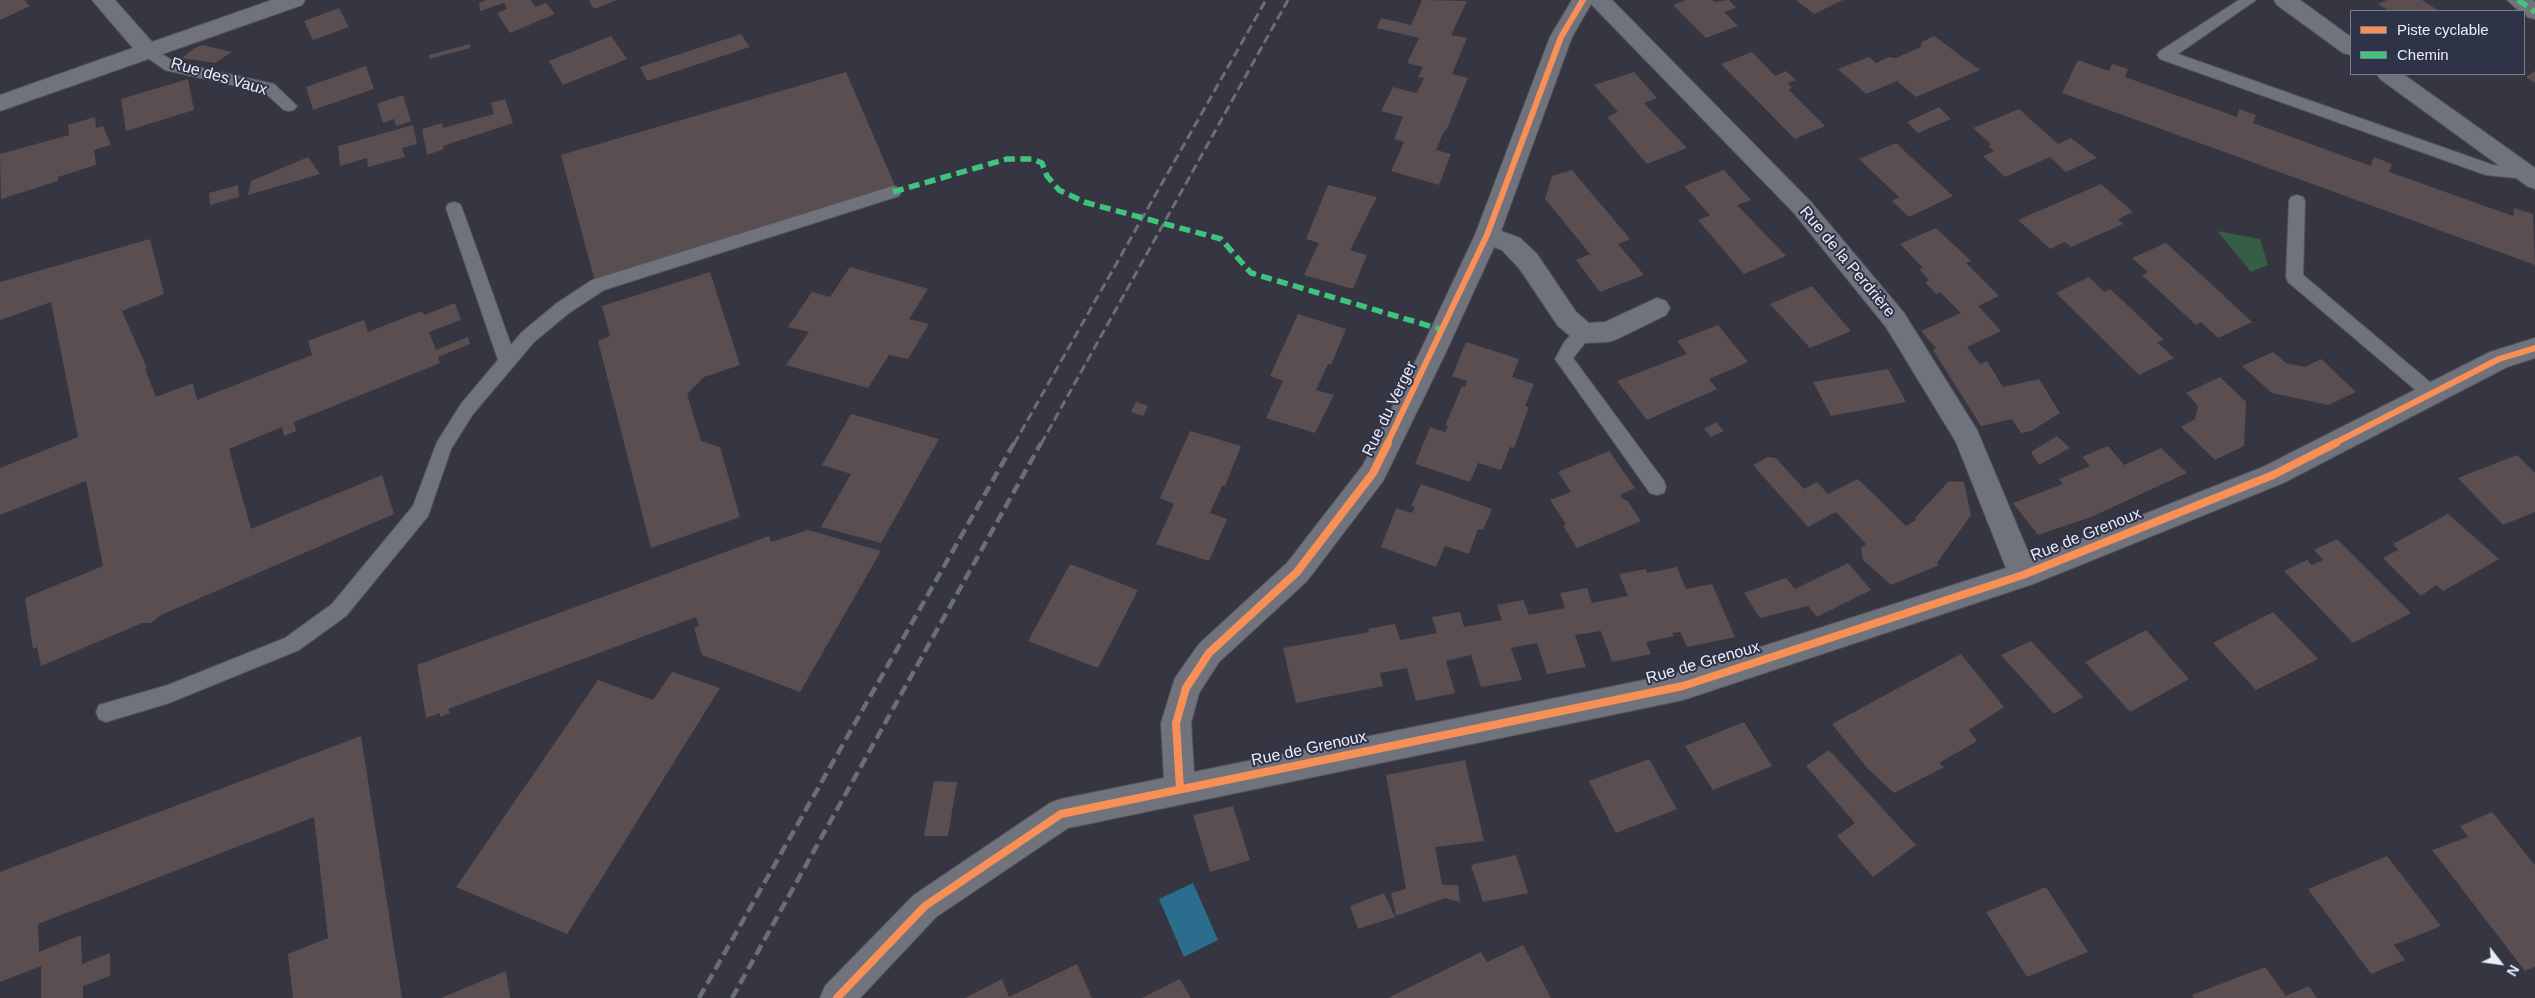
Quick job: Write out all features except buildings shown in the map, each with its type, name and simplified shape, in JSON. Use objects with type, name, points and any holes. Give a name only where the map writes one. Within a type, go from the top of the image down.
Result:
[{"type":"street","points":[[103,0],[147,50]]},
{"type":"street","name":"Rue des Vaux","points":[[0,103],[294,0]]},
{"type":"street","name":"Rue du Verger","points":[[1180,789],[1176,723],[1186,688],[1209,653],[1297,572],[1373,473],[1434,352],[1487,235],[1561,38],[1583,0]]},
{"type":"street","name":"Rue de la Perdrière","points":[[1599,0],[1802,207],[1895,320],[1968,438],[2023,574]]},
{"type":"street","points":[[2285,0],[2350,47]]},
{"type":"street","points":[[2518,0],[2535,12]]},
{"type":"street","points":[[2389,75],[2530,177]]},
{"type":"street","points":[[1487,235],[1511,244],[1528,261],[1567,318],[1584,333],[1608,332],[1657,308]]},
{"type":"street","name":"Rue de Grenoux","points":[[836,998],[925,906],[1061,814],[1683,686],[2023,574],[2273,475],[2499,359],[2535,348]]},
{"type":"lane","points":[[2249,0],[2165,55],[2492,171],[2530,177]]},
{"type":"lane","name":"Rue des Vaux","points":[[147,50],[170,66],[269,88],[289,106]]},
{"type":"lane","points":[[106,712],[169,694],[292,644],[339,610],[421,510],[442,447],[467,409],[528,337],[563,308],[598,285],[893,192]]},
{"type":"lane","points":[[2297,201],[2294,276],[2431,393]]},
{"type":"lane","points":[[454,208],[507,360]]},
{"type":"lane","points":[[1584,333],[1571,346],[1564,359],[1657,487]]},
{"type":"green space","points":[[2217,231],[2260,239],[2268,265],[2251,272]]},
{"type":"water","points":[[1193,883],[1218,940],[1184,957],[1159,899]]},
{"type":"railway","points":[[1014,444],[1266,0]]},
{"type":"railway","points":[[1041,444],[1288,0]]},
{"type":"railway","points":[[699,998],[1014,443]]},
{"type":"railway","points":[[732,998],[1041,443]]},
{"type":"marked path","points":[[2518,0],[2535,12]]},
{"type":"marked path","points":[[893,192],[1007,159],[1032,159],[1042,163],[1047,176],[1059,190],[1084,202],[1221,239],[1251,273],[1443,330]]},
{"type":"cycle path","points":[[1180,789],[1176,723],[1186,688],[1209,653],[1297,572],[1373,473],[1433,352],[1487,235],[1561,37],[1583,0]]},
{"type":"cycle path","points":[[837,998],[925,906],[1061,814],[1683,686],[2023,575],[2273,475],[2499,359],[2535,348]]}]
